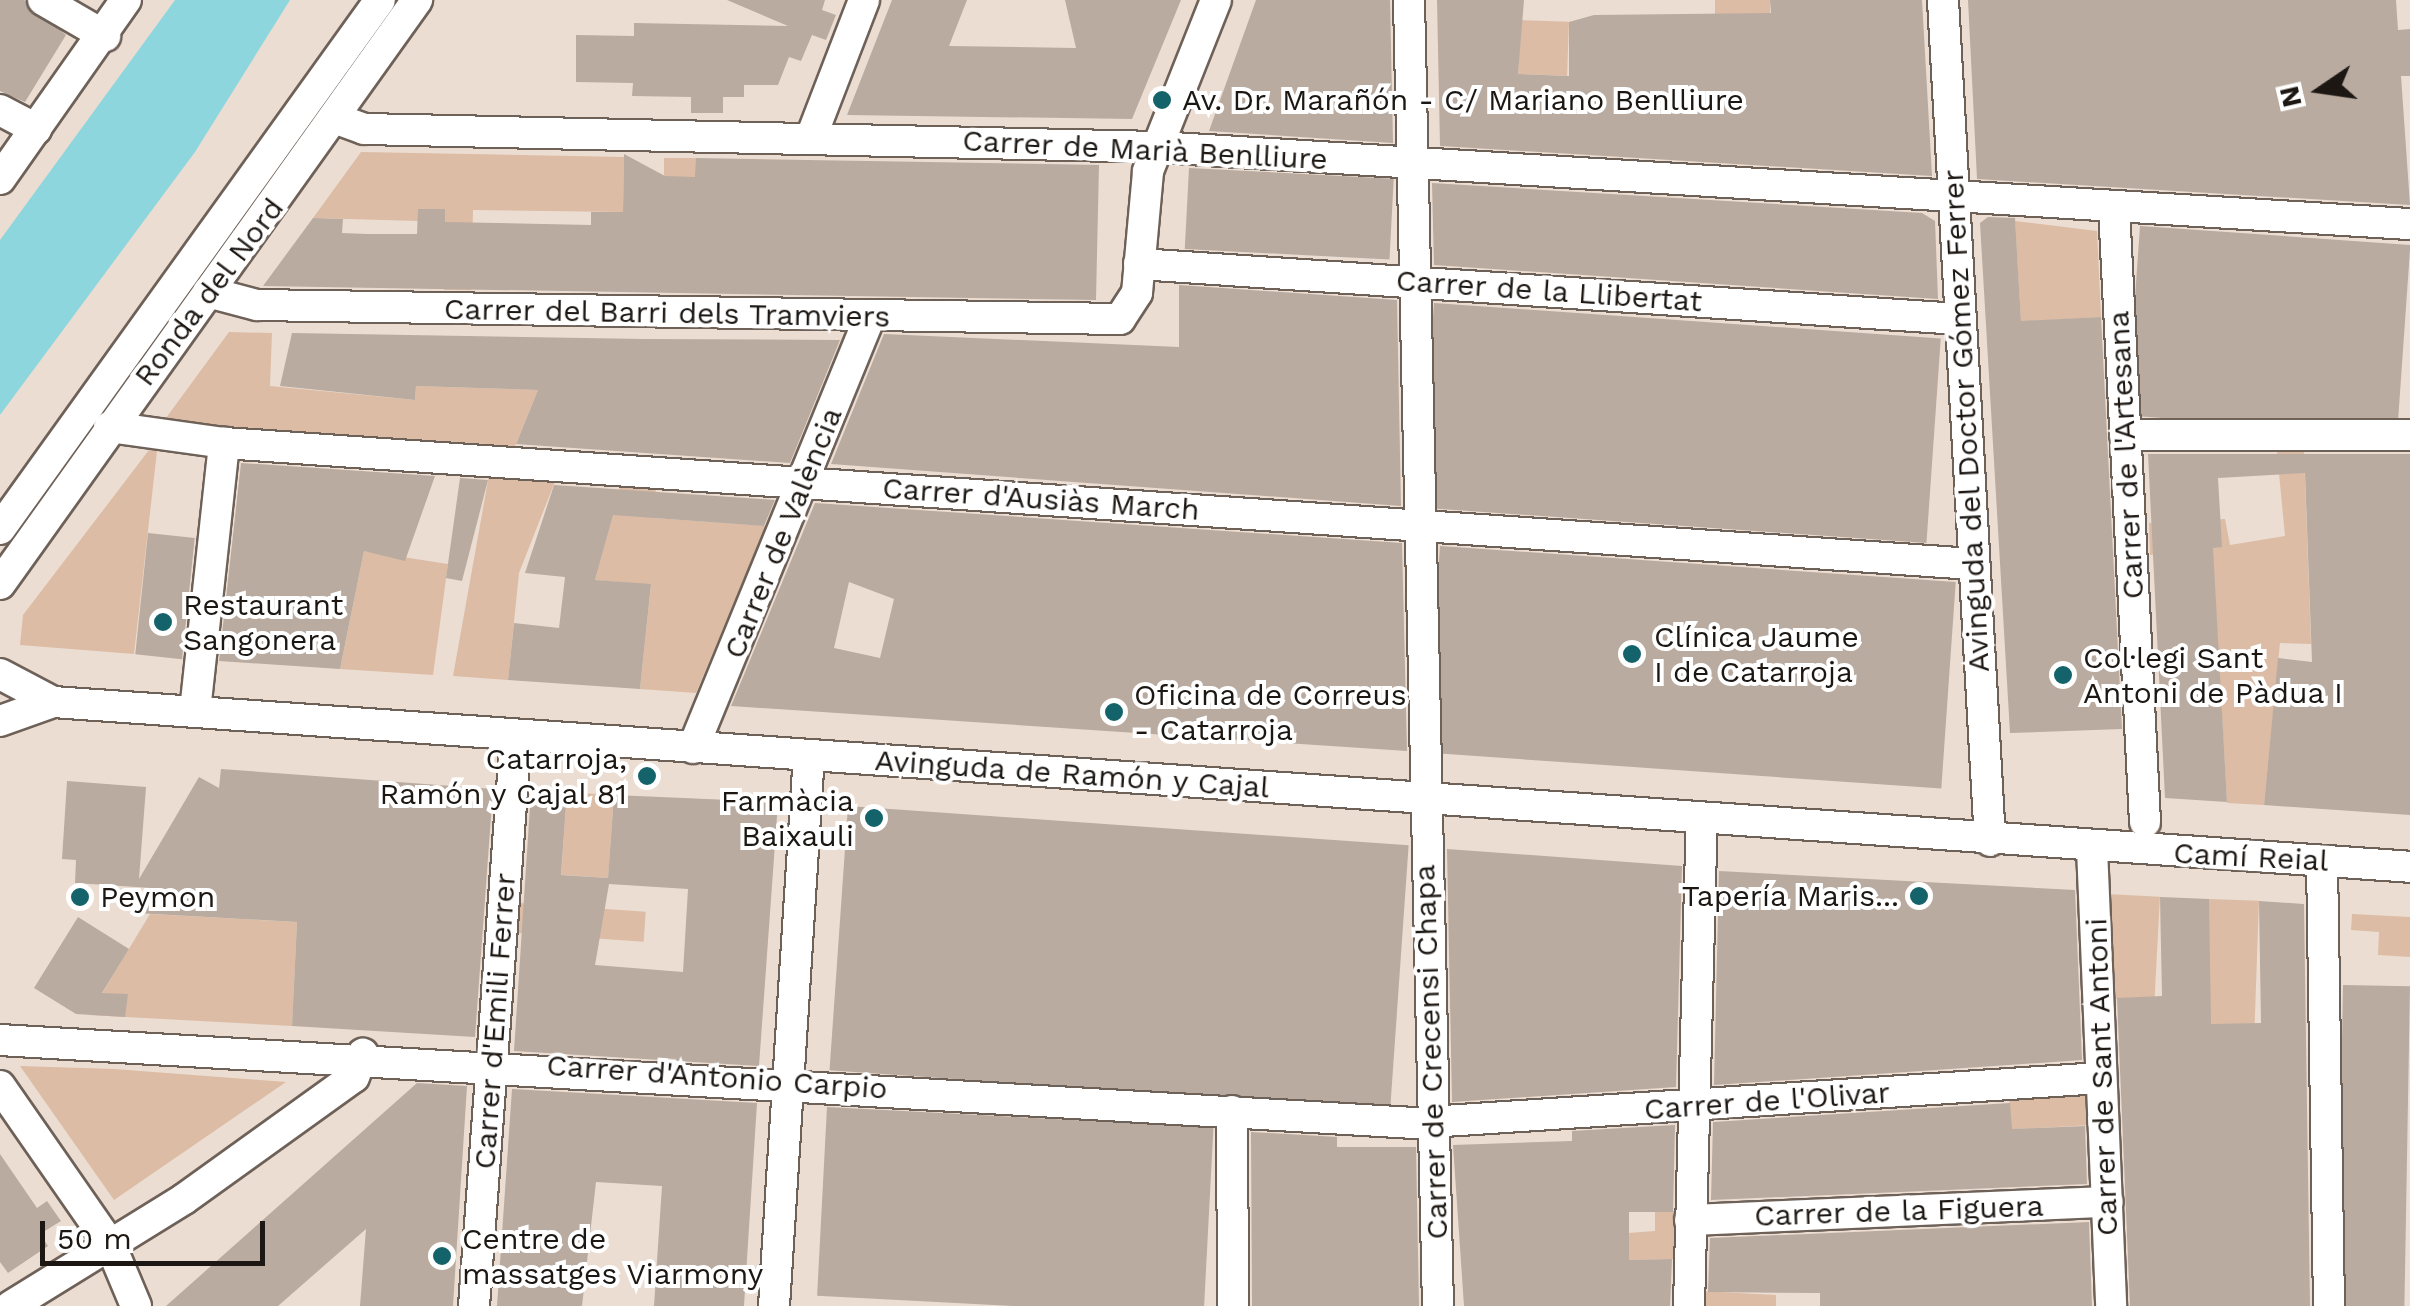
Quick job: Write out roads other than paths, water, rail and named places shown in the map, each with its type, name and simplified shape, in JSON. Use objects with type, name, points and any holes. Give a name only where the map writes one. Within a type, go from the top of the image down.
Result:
[{"type":"street","points":[[43,0],[105,36]]},
{"type":"street","points":[[0,179],[105,36],[126,0]]},
{"type":"street","name":"Ronda del Nord","points":[[0,529],[380,0]]},
{"type":"street","name":"Ronda del Nord","points":[[0,584],[109,427],[337,119],[417,0]]},
{"type":"street","points":[[812,135],[864,0]]},
{"type":"street","points":[[1138,264],[1157,146],[1216,0]]},
{"type":"street","name":"Carrer de Crecensi Chapa","points":[[1409,0],[1415,524],[1438,1306]]},
{"type":"street","name":"Avinguda del Doctor Gómez Ferrer","points":[[1943,0],[1990,841]]},
{"type":"street","points":[[0,110],[36,129]]},
{"type":"street","name":"Carrer de Marià Benlliure","points":[[337,119],[364,129],[812,135],[1157,146],[1410,166],[2410,224]]},
{"type":"street","name":"Carrer de l'Artesana","points":[[2114,208],[2144,822]]},
{"type":"street","name":"Carrer del Barri dels Tramviers","points":[[208,292],[257,306],[870,317],[1128,314],[1138,264]]},
{"type":"street","name":"Carrer de la Llibertat","points":[[1138,264],[1959,319]]},
{"type":"street","name":"Carrer de València","points":[[693,748],[805,484],[870,317]]},
{"type":"street","name":"Carrer d'Ausiàs March","points":[[109,427],[224,443],[1974,564]]},
{"type":"street","points":[[2125,435],[2410,435]]},
{"type":"street","points":[[195,711],[224,443]]},
{"type":"street","name":"Avinguda de Ramón y Cajal","points":[[0,674],[53,702]]},
{"type":"street","name":"Avinguda de Ramón y Cajal","points":[[0,720],[53,702],[2092,848]]},
{"type":"street","name":"Carrer d'Emili Ferrer","points":[[474,1306],[516,735]]},
{"type":"street","points":[[774,1306],[809,755]]},
{"type":"street","points":[[1688,1306],[1702,819]]},
{"type":"street","name":"Camí Reial","points":[[2092,848],[2410,867]]},
{"type":"street","name":"Carrer de Sant Antoni","points":[[2092,848],[2111,1306]]},
{"type":"street","points":[[2322,861],[2329,1306]]},
{"type":"street","name":"Carrer d'Antonio Carpio","points":[[0,1040],[363,1054],[1434,1124]]},
{"type":"street","points":[[12,1306],[110,1244],[354,1077],[363,1054]]},
{"type":"street","name":"Carrer de l'Olivar","points":[[1434,1124],[2101,1078]]},
{"type":"street","points":[[0,1086],[110,1244],[136,1306]]},
{"type":"street","points":[[1232,1111],[1233,1306]]},
{"type":"street","name":"Carrer de la Figuera","points":[[1690,1220],[2108,1202]]},
{"type":"water","points":[[175,0],[290,0],[195,152],[0,415],[0,240]]},
{"type":"place","name":"Av. Dr. Marañón - C/ Mariano Benlliure","points":[[1162,100]]},
{"type":"place","name":"Restaurant Sangonera","points":[[163,622]]},
{"type":"place","name":"Clínica Jaume I de Catarroja","points":[[1632,654]]},
{"type":"place","name":"Col·legi Sant Antoni de Pàdua I","points":[[2063,675]]},
{"type":"place","name":"Oficina de Correus - Catarroja","points":[[1114,712]]},
{"type":"place","name":"Catarroja, Ramón y Cajal 81","points":[[647,776]]},
{"type":"place","name":"Farmàcia Baixauli","points":[[874,818]]},
{"type":"place","name":"Tapería Maris...","points":[[1919,896]]},
{"type":"place","name":"Peymon","points":[[80,897]]},
{"type":"place","name":"Centre de massatges Viarmony","points":[[442,1256]]}]
